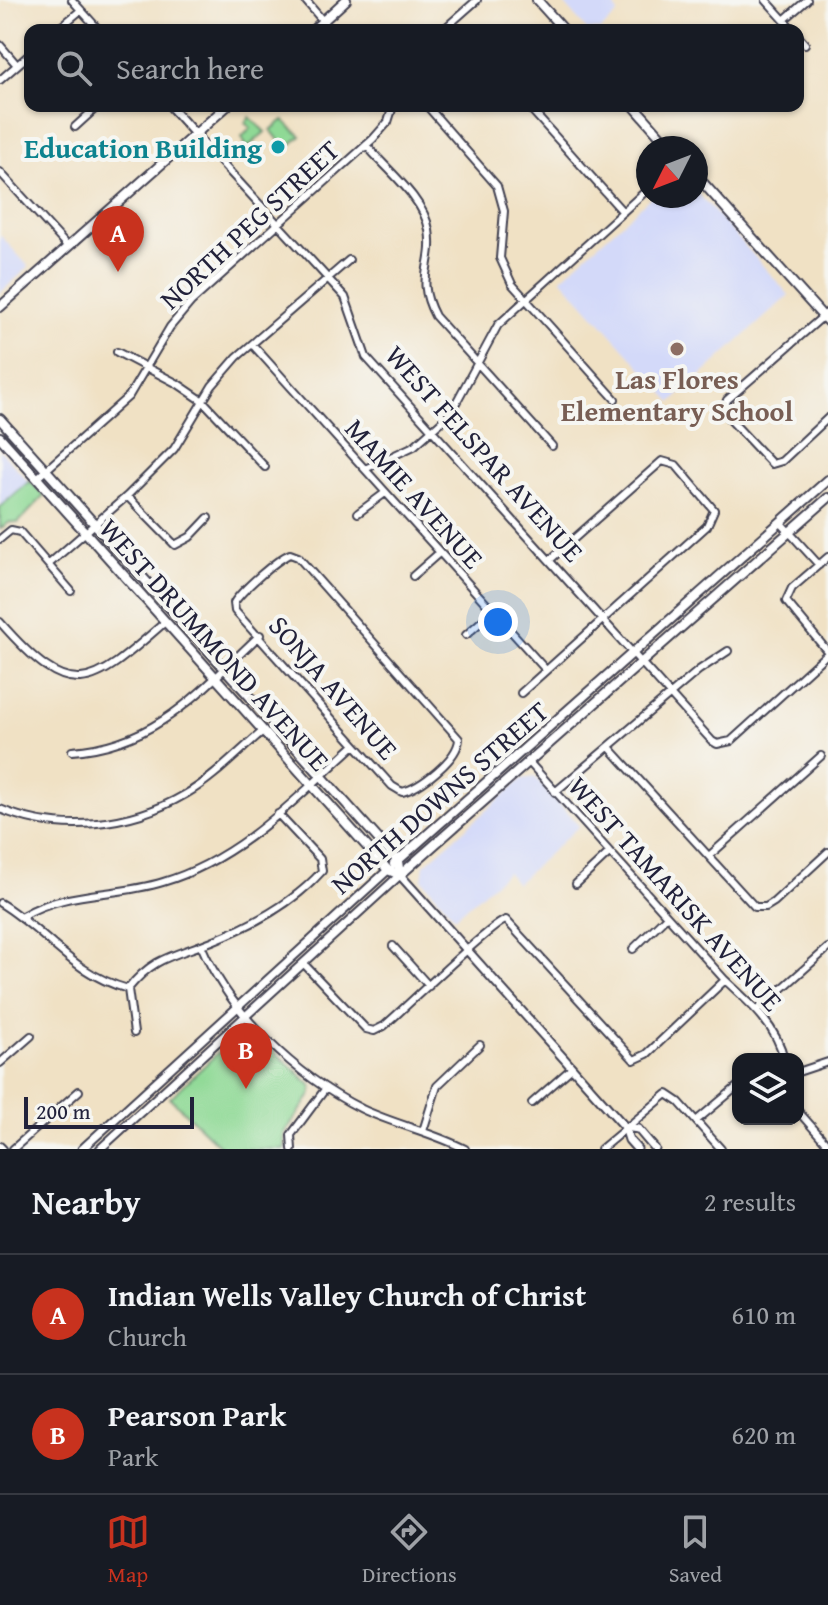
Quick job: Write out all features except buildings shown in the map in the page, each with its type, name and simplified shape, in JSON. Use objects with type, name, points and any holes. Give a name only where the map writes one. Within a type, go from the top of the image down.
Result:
[{"type":"main road","points":[[320,24],[346,0]]},
{"type":"main road","points":[[537,0],[559,24]]},
{"type":"main road","points":[[0,307],[220,112]]},
{"type":"main road","points":[[639,112],[660,136]]},
{"type":"main road","points":[[708,188],[826,317]]},
{"type":"main road","name":"WEST DRUMMOND AVENUE","points":[[0,419],[398,861]]},
{"type":"main road","name":"WEST DRUMMOND AVENUE","points":[[0,437],[388,870],[400,875]]},
{"type":"main road","name":"NORTH DOWNS STREET","points":[[400,875],[528,761],[828,480]]},
{"type":"main road","name":"NORTH DOWNS STREET","points":[[388,870],[828,498]]},
{"type":"main road","points":[[398,861],[400,875]]},
{"type":"street","points":[[72,0],[94,24]]},
{"type":"street","points":[[305,0],[323,21]]},
{"type":"street","points":[[450,24],[477,0]]},
{"type":"street","points":[[766,0],[788,24]]},
{"type":"street","points":[[784,20],[807,0]]},
{"type":"street","points":[[64,24],[81,10]]},
{"type":"street","points":[[0,45],[17,65]]},
{"type":"street","points":[[0,80],[24,59]]},
{"type":"street","points":[[75,127],[91,112]]},
{"type":"street","name":"WEST FELSPAR AVENUE","points":[[175,112],[326,277],[352,311],[366,357],[712,741],[724,744],[828,652]]},
{"type":"street","name":"NORTH PEG STREET","points":[[37,478],[123,401],[176,317],[366,145],[388,122],[391,112]]},
{"type":"street","points":[[432,112],[497,186],[504,211],[500,258],[512,284],[615,399]]},
{"type":"street","points":[[533,112],[623,212]]},
{"type":"street","points":[[366,145],[425,218],[429,243],[424,270],[425,293],[435,316],[552,446]]},
{"type":"street","points":[[0,172],[68,247]]},
{"type":"street","points":[[365,469],[396,457],[433,430],[462,396],[476,361],[493,333],[525,298],[636,200]]},
{"type":"street","points":[[49,564],[127,496],[185,435],[224,370],[326,277],[349,260]]},
{"type":"street","points":[[826,317],[727,400],[723,412],[772,464],[782,461],[828,418]]},
{"type":"street","name":"MAMIE AVENUE","points":[[252,344],[546,670]]},
{"type":"street","points":[[117,352],[203,401],[265,467]]},
{"type":"street","points":[[521,693],[707,526],[714,514],[676,465],[662,461],[551,559]]},
{"type":"street","points":[[358,513],[385,493]]},
{"type":"street","points":[[127,496],[175,545],[190,537],[208,518]]},
{"type":"street","points":[[781,523],[819,565]]},
{"type":"street","points":[[0,539],[9,532],[20,532],[71,591]]},
{"type":"street","points":[[413,576],[439,553]]},
{"type":"street","name":"SONJA AVENUE","points":[[287,555],[298,557],[459,739],[458,750],[412,789],[402,792],[392,786],[260,635],[234,609],[239,594],[287,555]]},
{"type":"street","points":[[828,557],[788,594],[789,608],[828,652]]},
{"type":"street","points":[[466,635],[492,612]]},
{"type":"street","points":[[0,622],[39,665],[51,672],[77,678],[116,666],[164,623]]},
{"type":"street","points":[[72,751],[110,746],[136,738],[165,720],[260,635]]},
{"type":"street","points":[[555,792],[670,694],[728,651]]},
{"type":"street","points":[[0,809],[26,817],[73,824],[140,815],[188,794],[263,731]]},
{"type":"street","points":[[22,916],[54,900],[135,889],[192,872],[244,842],[355,745]]},
{"type":"street","points":[[610,748],[751,904],[759,908],[774,902],[828,852]]},
{"type":"street","points":[[709,856],[821,756]]},
{"type":"street","name":"WEST TAMARISK AVENUE","points":[[528,761],[725,980],[758,1010],[783,1053]]},
{"type":"street","points":[[134,1033],[128,989],[150,964],[247,926],[283,904],[322,871],[322,862],[278,814]]},
{"type":"street","points":[[576,884],[609,853]]},
{"type":"street","name":"NORTH DOWNS STREET","points":[[82,1149],[388,870]]},
{"type":"street","name":"WEST DRUMMOND AVENUE","points":[[400,875],[625,1127],[629,1140],[637,1149]]},
{"type":"street","name":"NORTH DOWNS STREET","points":[[100,1149],[400,875]]},
{"type":"street","points":[[0,903],[22,916],[72,964],[110,984],[128,989]]},
{"type":"street","points":[[633,949],[667,916]]},
{"type":"street","points":[[304,964],[366,1029],[380,1029],[468,952],[498,921],[506,920],[513,924],[634,1060],[647,1054],[725,980]]},
{"type":"street","points":[[201,945],[218,983],[246,1016],[296,1065],[326,1088],[385,1119],[465,1149]]},
{"type":"street","points":[[393,946],[429,986]]},
{"type":"street","points":[[758,1010],[828,948]]},
{"type":"street","points":[[0,1063],[31,1036]]},
{"type":"street","points":[[423,1131],[437,1086],[480,1045]]},
{"type":"street","points":[[804,1070],[828,1062]]},
{"type":"street","points":[[532,1103],[572,1068]]},
{"type":"street","points":[[291,1146],[291,1135],[326,1088]]},
{"type":"street","points":[[13,1149],[79,1091]]},
{"type":"street","points":[[696,1121],[732,1091]]},
{"type":"street","points":[[601,1149],[663,1095],[675,1098],[721,1149]]},
{"type":"street","points":[[804,1118],[828,1145]]},
{"type":"street","name":"WEST DRUMMOND AVENUE","points":[[625,1127],[638,1129],[655,1149]]},
{"type":"shaded area","points":[[561,0],[622,0],[615,6],[618,14],[607,24],[582,24]]},
{"type":"shaded area","name":"Las Flores Elementary School","points":[[708,204],[789,295],[672,402],[561,278],[639,208],[708,208]]},
{"type":"shaded area","points":[[0,235],[29,267],[0,293]]},
{"type":"shaded area","points":[[0,450],[29,482],[0,508]]},
{"type":"shaded area","points":[[535,777],[579,826],[516,884],[507,872],[455,917],[422,879],[424,865],[522,779]]},
{"type":"green space","points":[[250,117],[265,132],[247,148],[242,137],[251,128],[245,123]]},
{"type":"green space","points":[[283,120],[301,136],[286,149],[271,130]]},
{"type":"green space","points":[[30,481],[44,496],[18,523],[10,522],[0,529],[0,507]]},
{"type":"green space","points":[[249,1028],[312,1086],[312,1094],[284,1134],[285,1149],[223,1149],[170,1098],[243,1029]]},
{"type":"place","name":"Education Building","points":[[278,147]]},
{"type":"place","name":"Indian Wells Valley Church of Christ","points":[[118,272]]},
{"type":"place","name":"Las Flores Elementary School","points":[[677,349]]},
{"type":"place","name":"Pearson Park","points":[[246,1089]]}]
